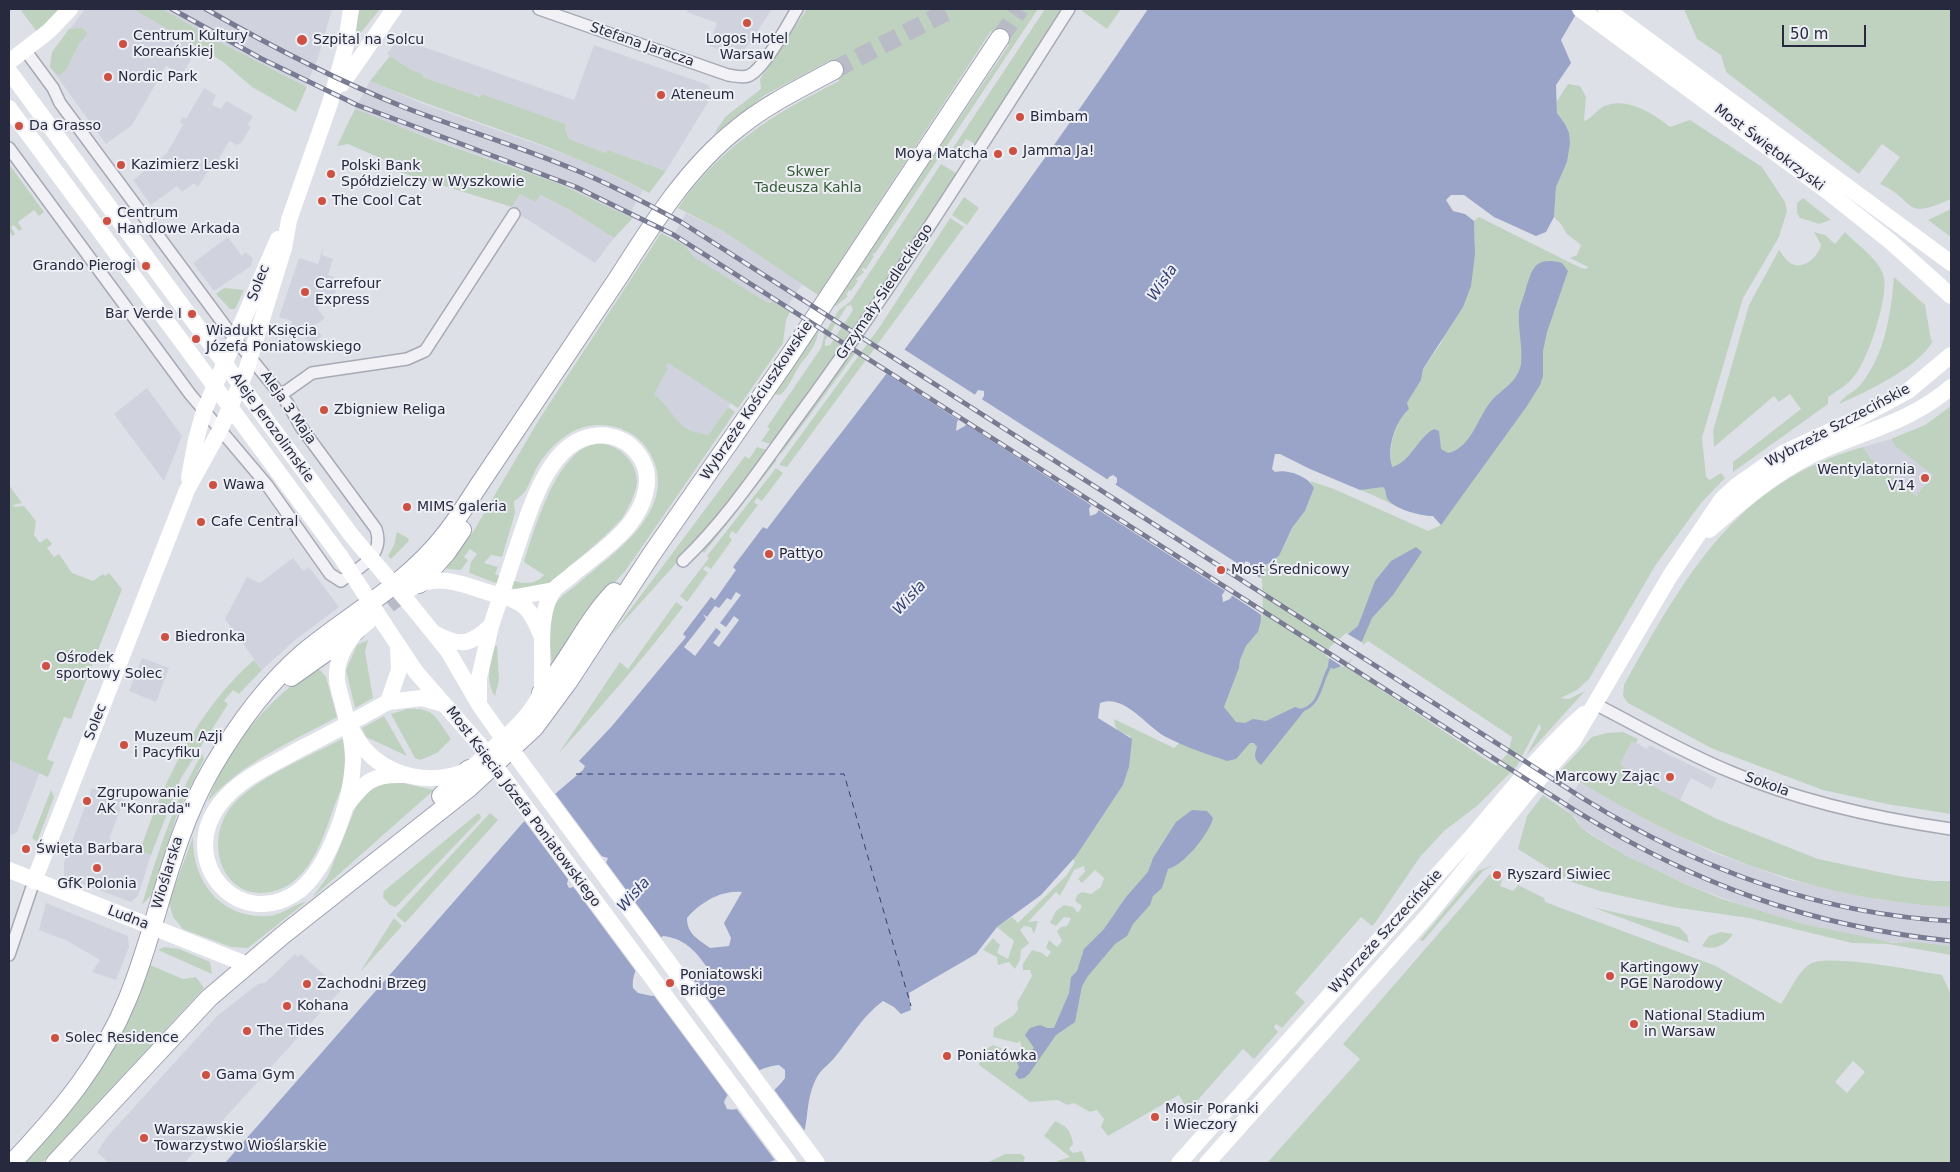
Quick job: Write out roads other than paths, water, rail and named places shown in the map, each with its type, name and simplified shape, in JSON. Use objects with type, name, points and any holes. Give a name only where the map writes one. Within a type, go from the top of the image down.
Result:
[{"type":"main road","points":[[9,62],[49,31],[70,9]]},
{"type":"main road","name":"Solec","points":[[187,490],[196,440],[204,411],[236,340],[267,262],[289,220],[330,103],[348,31],[351,9]]},
{"type":"main road","name":"Most Świętokrzyski","points":[[1580,9],[1827,191],[1891,242],[1951,296]]},
{"type":"main road","name":"Most Świętokrzyski","points":[[1606,9],[1951,263]]},
{"type":"main road","name":"Solec","points":[[330,103],[389,12]]},
{"type":"main road","points":[[348,31],[358,40],[371,39]]},
{"type":"main road","name":"Wybrzeże Kościuszkowskie","points":[[340,889],[403,841],[505,757],[534,728],[556,700],[651,555],[788,358],[1000,38]]},
{"type":"main road","name":"Aleje Jerozolimskie","points":[[9,70],[352,536],[413,593],[436,634]]},
{"type":"main road","points":[[252,708],[372,618],[407,575],[444,536],[518,430],[635,252],[676,194],[706,158],[737,128],[754,116],[834,70]]},
{"type":"main road","name":"Aleje Jerozolimskie","points":[[9,108],[336,551],[372,618],[398,646]]},
{"type":"main road","name":"Solec","points":[[34,881],[187,490],[220,430],[250,356],[284,248],[289,220]]},
{"type":"main road","name":"Wybrzeże Szczecińskie","points":[[1207,1163],[1429,914],[1530,789],[1573,741],[1670,576],[1722,499],[1736,486],[1783,453],[1870,413],[1908,391],[1951,355]]},
{"type":"main road","name":"Wybrzeże Szczecińskie","points":[[1691,547],[1745,498],[1773,478],[1815,454],[1870,433],[1914,413],[1951,387]]},
{"type":"main road","points":[[413,593],[447,552],[503,466],[518,430]]},
{"type":"main road","points":[[480,706],[479,683],[491,626],[540,485],[556,460],[573,445],[590,436],[608,436],[625,442],[639,455],[645,468],[647,482],[641,505],[632,522],[554,590],[548,604],[541,635],[541,693]]},
{"type":"main road","points":[[55,1163],[196,1011],[340,889],[362,862],[455,784],[514,728],[561,668],[586,628],[610,596],[651,555]]},
{"type":"main road","points":[[413,593],[451,581],[510,598],[525,607],[531,614],[541,635]]},
{"type":"main road","points":[[510,598],[554,590]]},
{"type":"main road","name":"Wioślarska","points":[[12,1163],[64,1105],[103,1049],[128,999],[186,818],[218,757],[252,708],[295,661],[372,618]]},
{"type":"main road","points":[[436,634],[452,642],[467,643],[491,626]]},
{"type":"main road","points":[[356,631],[344,646],[337,667],[336,680],[346,720],[352,760],[344,808],[329,850],[313,876],[300,890],[280,901],[262,904],[241,900],[226,891],[213,876],[205,855],[205,836],[211,818],[224,800],[248,778],[388,702],[428,698],[447,706]]},
{"type":"main road","name":"Most Księcia Józefa Poniatowskiego","points":[[436,634],[457,664],[480,706],[497,730],[817,1163]]},
{"type":"main road","points":[[388,702],[398,670],[398,646]]},
{"type":"main road","name":"Most Księcia Józefa Poniatowskiego","points":[[398,646],[431,690],[447,706],[478,744],[789,1163]]},
{"type":"main road","name":"Wybrzeże Szczecińskie","points":[[1179,1163],[1474,834],[1561,734],[1595,704]]},
{"type":"main road","points":[[346,720],[368,753],[404,775]]},
{"type":"main road","points":[[344,808],[364,784],[371,779],[387,775],[404,775],[440,779],[469,769]]},
{"type":"main road","name":"Ludna","points":[[9,870],[248,965]]},
{"type":"street","name":"Stefana Jaracza","points":[[539,9],[728,75],[747,76],[753,73],[762,63],[798,9]]},
{"type":"street","name":"Grzymały-Siedleckiego","points":[[683,561],[726,515],[839,361],[928,228],[1069,9]]},
{"type":"street","name":"Aleja 3 Maja","points":[[25,50],[53,88],[60,103],[236,340],[281,395],[301,427],[376,529],[379,537],[377,552],[374,557],[342,581],[330,574],[267,485],[220,430]]},
{"type":"street","points":[[9,148],[220,430]]},
{"type":"street","points":[[281,395],[312,374],[418,356],[425,351],[514,214]]},
{"type":"street","name":"Sokola","points":[[1595,704],[1695,755],[1759,783],[1836,807],[1951,828]]},
{"type":"street","name":"Solec","points":[[9,955],[34,881]]},
{"type":"water","name":"Wisła","points":[[1148,9],[1579,9],[1561,40],[1571,63],[1556,85],[1557,113],[1569,133],[1570,143],[1567,162],[1556,187],[1554,217],[1546,232],[1536,236],[1494,217],[1464,195],[1451,195],[1446,200],[1453,211],[1465,214],[1474,221],[1475,254],[1471,286],[1463,307],[1423,369],[1421,380],[1407,403],[1409,409],[1399,421],[1391,444],[1392,467],[1404,460],[1423,438],[1434,429],[1439,431],[1441,449],[1448,453],[1463,445],[1469,438],[1493,399],[1517,375],[1521,364],[1520,306],[1532,271],[1540,263],[1553,261],[1562,263],[1568,271],[1547,332],[1543,351],[1543,376],[1540,385],[1527,406],[1441,525],[1433,516],[1401,509],[1390,502],[1383,487],[1360,490],[1280,454],[1275,454],[1272,469],[1275,472],[1297,474],[1307,480],[1314,488],[1305,511],[1292,528],[1279,556],[1262,568],[1259,584],[1261,620],[1258,632],[1246,646],[1224,707],[1236,722],[1245,723],[1253,719],[1266,721],[1295,707],[1305,710],[1261,765],[1255,757],[1257,747],[1254,743],[1250,743],[1236,759],[1227,761],[1166,737],[1135,712],[1118,703],[1109,701],[1100,703],[1098,718],[1132,739],[1129,767],[1123,785],[1076,856],[1041,895],[997,927],[976,954],[909,993],[911,1010],[901,1014],[894,1007],[883,1001],[869,1013],[833,1060],[817,1077],[811,1091],[802,1138],[795,1148],[784,1156],[767,1163],[225,1163],[527,818],[583,770],[585,766],[579,761],[612,726],[686,637],[683,634],[711,597],[715,600],[736,570],[733,567],[763,527],[767,529],[884,377],[1019,195]],"holes":[[[978,390],[984,391],[984,396],[965,426],[956,431],[957,422]],[[1113,475],[1117,478],[1117,482],[1096,514],[1090,516],[1089,509],[1109,477]],[[1246,561],[1250,563],[1250,568],[1230,599],[1223,602],[1222,595]],[[601,856],[608,858],[606,863],[574,887],[569,888],[568,880]],[[742,892],[724,923],[731,938],[729,946],[710,948],[691,932],[687,924],[687,918],[705,902],[727,893]],[[663,936],[677,939],[693,950],[706,966],[703,974],[688,983],[652,996],[638,993],[633,988],[635,973],[642,959]],[[779,1065],[785,1070],[785,1078],[774,1090],[759,1101],[743,1108],[727,1109],[724,1102],[733,1088],[747,1077],[763,1069]]]},
{"type":"water","points":[[1416,547],[1422,552],[1393,595],[1372,618],[1359,648],[1339,667],[1333,669],[1328,665],[1331,648],[1358,626],[1375,581],[1391,561]]},
{"type":"water","points":[[1192,810],[1207,811],[1213,818],[1211,825],[1188,856],[1174,867],[1168,869],[1162,888],[1153,896],[1150,905],[1133,924],[1127,936],[1115,944],[1088,976],[1082,986],[1075,1022],[1056,1035],[1029,1074],[1019,1079],[1015,1074],[1019,1068],[1016,1058],[1027,1055],[1034,1048],[1025,1035],[1030,1028],[1040,1025],[1054,1028],[1069,993],[1071,977],[1077,971],[1084,949],[1104,929],[1126,897],[1148,872],[1153,858],[1176,822]]},
{"type":"waterway","points":[[1302,710],[1314,703],[1332,663]]},
{"type":"tunnel","points":[[834,70],[952,9]]},
{"type":"tunnel","points":[[1000,38],[1020,9]]},
{"type":"tunnel","points":[[370,620],[410,589]]},
{"type":"railway","points":[[172,9],[260,58],[357,105],[576,187],[674,235],[1576,811],[1621,837],[1710,881],[1802,913],[1850,925],[1951,941]]},
{"type":"railway","points":[[206,9],[254,36],[354,86],[406,108],[573,169],[614,187],[681,222],[1584,799],[1627,824],[1715,866],[1806,898],[1902,917],[1951,921]]},
{"type":"place","name":"Logos Hotel Warsaw","points":[[747,23]]},
{"type":"place","name":"Szpital na Solcu","points":[[302,40]]},
{"type":"place","name":"Centrum Kultury Koreańskiej","points":[[123,44]]},
{"type":"place","name":"Nordic Park","points":[[108,77]]},
{"type":"place","name":"Ateneum","points":[[661,95]]},
{"type":"place","name":"Bimbam","points":[[1020,117]]},
{"type":"place","name":"Da Grasso","points":[[19,126]]},
{"type":"place","name":"Jamma Ja!","points":[[1013,151]]},
{"type":"place","name":"Moya Matcha","points":[[998,154]]},
{"type":"place","name":"Kazimierz Leski","points":[[121,165]]},
{"type":"place","name":"Polski Bank Spółdzielczy w Wyszkowie","points":[[331,174]]},
{"type":"place","name":"The Cool Cat","points":[[322,201]]},
{"type":"place","name":"Centrum Handlowe Arkada","points":[[107,221]]},
{"type":"place","name":"Grando Pierogi","points":[[146,266]]},
{"type":"place","name":"Carrefour Express","points":[[305,292]]},
{"type":"place","name":"Bar Verde I","points":[[192,314]]},
{"type":"place","name":"Wiadukt Księcia Józefa Poniatowskiego","points":[[196,339]]},
{"type":"place","name":"Zbigniew Religa","points":[[324,410]]},
{"type":"place","name":"Wentylatornia V14","points":[[1925,478]]},
{"type":"place","name":"Wawa","points":[[213,485]]},
{"type":"place","name":"MIMS galeria","points":[[407,507]]},
{"type":"place","name":"Cafe Central","points":[[201,522]]},
{"type":"place","name":"Pattyo","points":[[769,554]]},
{"type":"place","name":"Most Średnicowy","points":[[1221,570]]},
{"type":"place","name":"Biedronka","points":[[165,637]]},
{"type":"place","name":"Ośrodek sportowy Solec","points":[[46,666]]},
{"type":"place","name":"Muzeum Azji i Pacyfiku","points":[[124,745]]},
{"type":"place","name":"Marcowy Zając","points":[[1670,777]]},
{"type":"place","name":"Zgrupowanie AK \"Konrada\"","points":[[87,801]]},
{"type":"place","name":"Święta Barbara","points":[[26,849]]},
{"type":"place","name":"GfK Polonia","points":[[97,868]]},
{"type":"place","name":"Ryszard Siwiec","points":[[1497,875]]},
{"type":"place","name":"Kartingowy PGE Narodowy","points":[[1610,976]]},
{"type":"place","name":"Poniatowski Bridge","points":[[670,983]]},
{"type":"place","name":"Zachodni Brzeg","points":[[307,984]]},
{"type":"place","name":"Kohana","points":[[287,1006]]},
{"type":"place","name":"National Stadium in Warsaw","points":[[1634,1024]]},
{"type":"place","name":"The Tides","points":[[247,1031]]},
{"type":"place","name":"Solec Residence","points":[[55,1038]]},
{"type":"place","name":"Poniatówka","points":[[947,1056]]},
{"type":"place","name":"Gama Gym","points":[[206,1075]]},
{"type":"place","name":"Mosir Poranki i Wieczory","points":[[1155,1117]]},
{"type":"place","name":"Warszawskie Towarzystwo Wioślarskie","points":[[144,1138]]},
{"type":"park label","name":"Skwer Tadeusza Kahla","points":[[808,180]]}]
